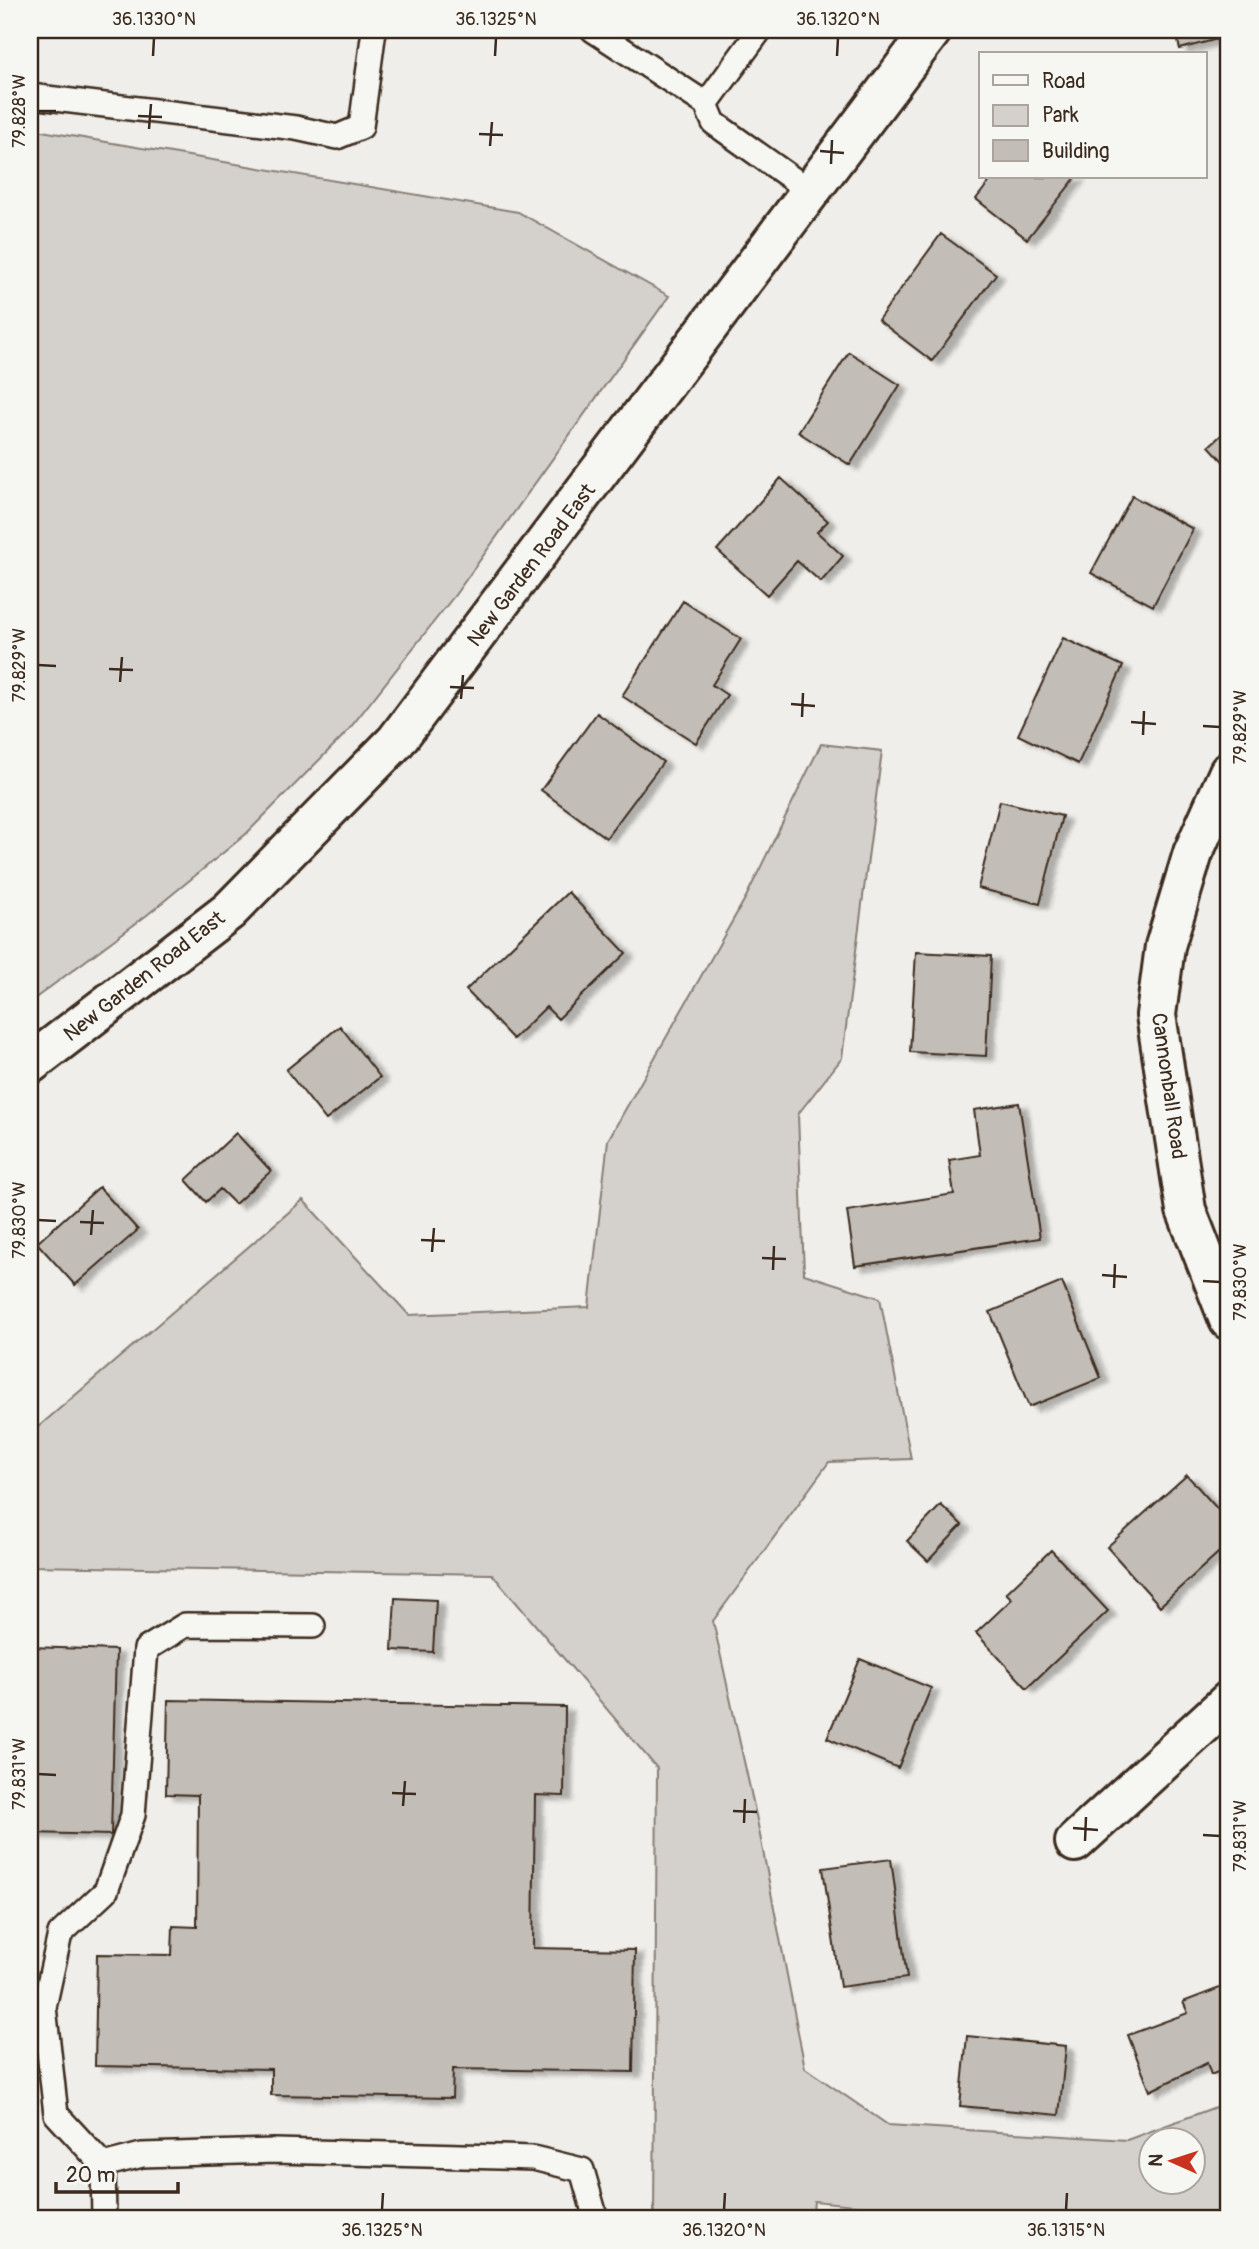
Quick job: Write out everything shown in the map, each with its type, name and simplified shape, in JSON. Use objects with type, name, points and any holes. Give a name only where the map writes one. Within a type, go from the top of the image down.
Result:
[{"type":"street","name":"New Garden Road East","points":[[30,1064],[229,911],[396,741],[932,30]]},
{"type":"street","name":"Cannonball Road","points":[[1229,772],[1193,853],[1181,892],[1165,946],[1156,1015],[1186,1210],[1229,1320]]},
{"type":"street","points":[[1076,1842],[1229,1701]]},
{"type":"lane","points":[[30,96],[296,128],[337,137],[361,127],[374,30]]},
{"type":"lane","points":[[595,30],[706,104],[714,123],[811,192]]},
{"type":"lane","points":[[706,104],[760,30]]},
{"type":"lane","points":[[104,2219],[103,2165],[56,2114],[44,2007],[60,1934],[106,1891],[133,1815],[146,1650],[185,1625],[313,1626]]},
{"type":"lane","points":[[103,2165],[142,2155],[275,2151],[533,2158],[582,2170],[596,2219]]},
{"type":"green space","points":[[30,129],[518,212],[669,296],[455,595],[346,733],[246,834],[147,915],[30,1002]]},
{"type":"green space","points":[[821,744],[882,751],[842,1058],[798,1114],[804,1274],[880,1298],[911,1459],[829,1462],[713,1621],[757,1820],[805,2068],[888,2125],[1127,2140],[1136,2137],[1136,2196],[1206,2196],[1206,2126],[1165,2126],[1229,2102],[1229,2219],[997,2219],[814,2201],[812,2219],[654,2219],[657,1768],[492,1574],[30,1566],[30,1434],[303,1200],[409,1315],[589,1307],[608,1140],[746,897]]},
{"type":"building","points":[[1175,30],[1229,30],[1229,36],[1180,49]]},
{"type":"building","points":[[992,178],[1075,178],[1027,239],[976,199]]},
{"type":"building","points":[[941,234],[996,274],[932,361],[878,320]]},
{"type":"building","points":[[849,352],[900,385],[850,465],[798,432]]},
{"type":"building","points":[[1229,428],[1229,468],[1209,446]]},
{"type":"building","points":[[781,478],[828,521],[817,532],[843,556],[821,582],[797,561],[767,595],[717,550]]},
{"type":"building","points":[[1132,496],[1193,529],[1153,606],[1091,573]]},
{"type":"building","points":[[683,601],[741,639],[712,685],[727,695],[696,743],[622,696]]},
{"type":"building","points":[[1063,638],[1123,666],[1078,764],[1018,735]]},
{"type":"building","points":[[597,713],[663,762],[606,838],[541,790]]},
{"type":"building","points":[[1000,801],[1062,816],[1040,904],[978,888]]},
{"type":"building","points":[[568,892],[626,953],[558,1019],[546,1007],[513,1039],[466,990]]},
{"type":"building","points":[[916,952],[991,956],[986,1056],[910,1052]]},
{"type":"building","points":[[340,1026],[380,1077],[326,1120],[286,1070]]},
{"type":"building","points":[[1019,1103],[1040,1238],[855,1266],[847,1211],[954,1194],[949,1160],[980,1155],[974,1110]]},
{"type":"building","points":[[236,1133],[271,1171],[235,1204],[220,1189],[206,1202],[186,1180]]},
{"type":"building","points":[[99,1187],[138,1230],[75,1285],[37,1243]]},
{"type":"building","points":[[1062,1282],[1101,1378],[1029,1407],[990,1312]]},
{"type":"building","points":[[1187,1475],[1229,1522],[1229,1543],[1160,1606],[1107,1547]]},
{"type":"building","points":[[941,1505],[962,1525],[928,1561],[907,1541]]},
{"type":"building","points":[[1051,1550],[1108,1611],[1027,1688],[976,1633],[1012,1599],[1006,1593]]},
{"type":"building","points":[[395,1598],[436,1600],[433,1652],[392,1650]]},
{"type":"building","points":[[30,1647],[116,1650],[111,1835],[30,1833]]},
{"type":"building","points":[[860,1659],[931,1688],[898,1768],[827,1738]]},
{"type":"building","points":[[168,1700],[565,1707],[564,1796],[535,1795],[533,1948],[635,1950],[633,2072],[453,2069],[452,2098],[271,2095],[271,2069],[95,2066],[97,1954],[172,1955],[173,1926],[197,1927],[198,1795],[166,1794]]},
{"type":"building","points":[[891,1859],[907,1978],[840,1987],[823,1868]]},
{"type":"building","points":[[1225,1986],[1229,1994],[1229,2067],[1211,2075],[1207,2063],[1150,2091],[1128,2035],[1188,2013],[1183,2002]]},
{"type":"building","points":[[967,2036],[1066,2046],[1059,2115],[960,2106]]}]
